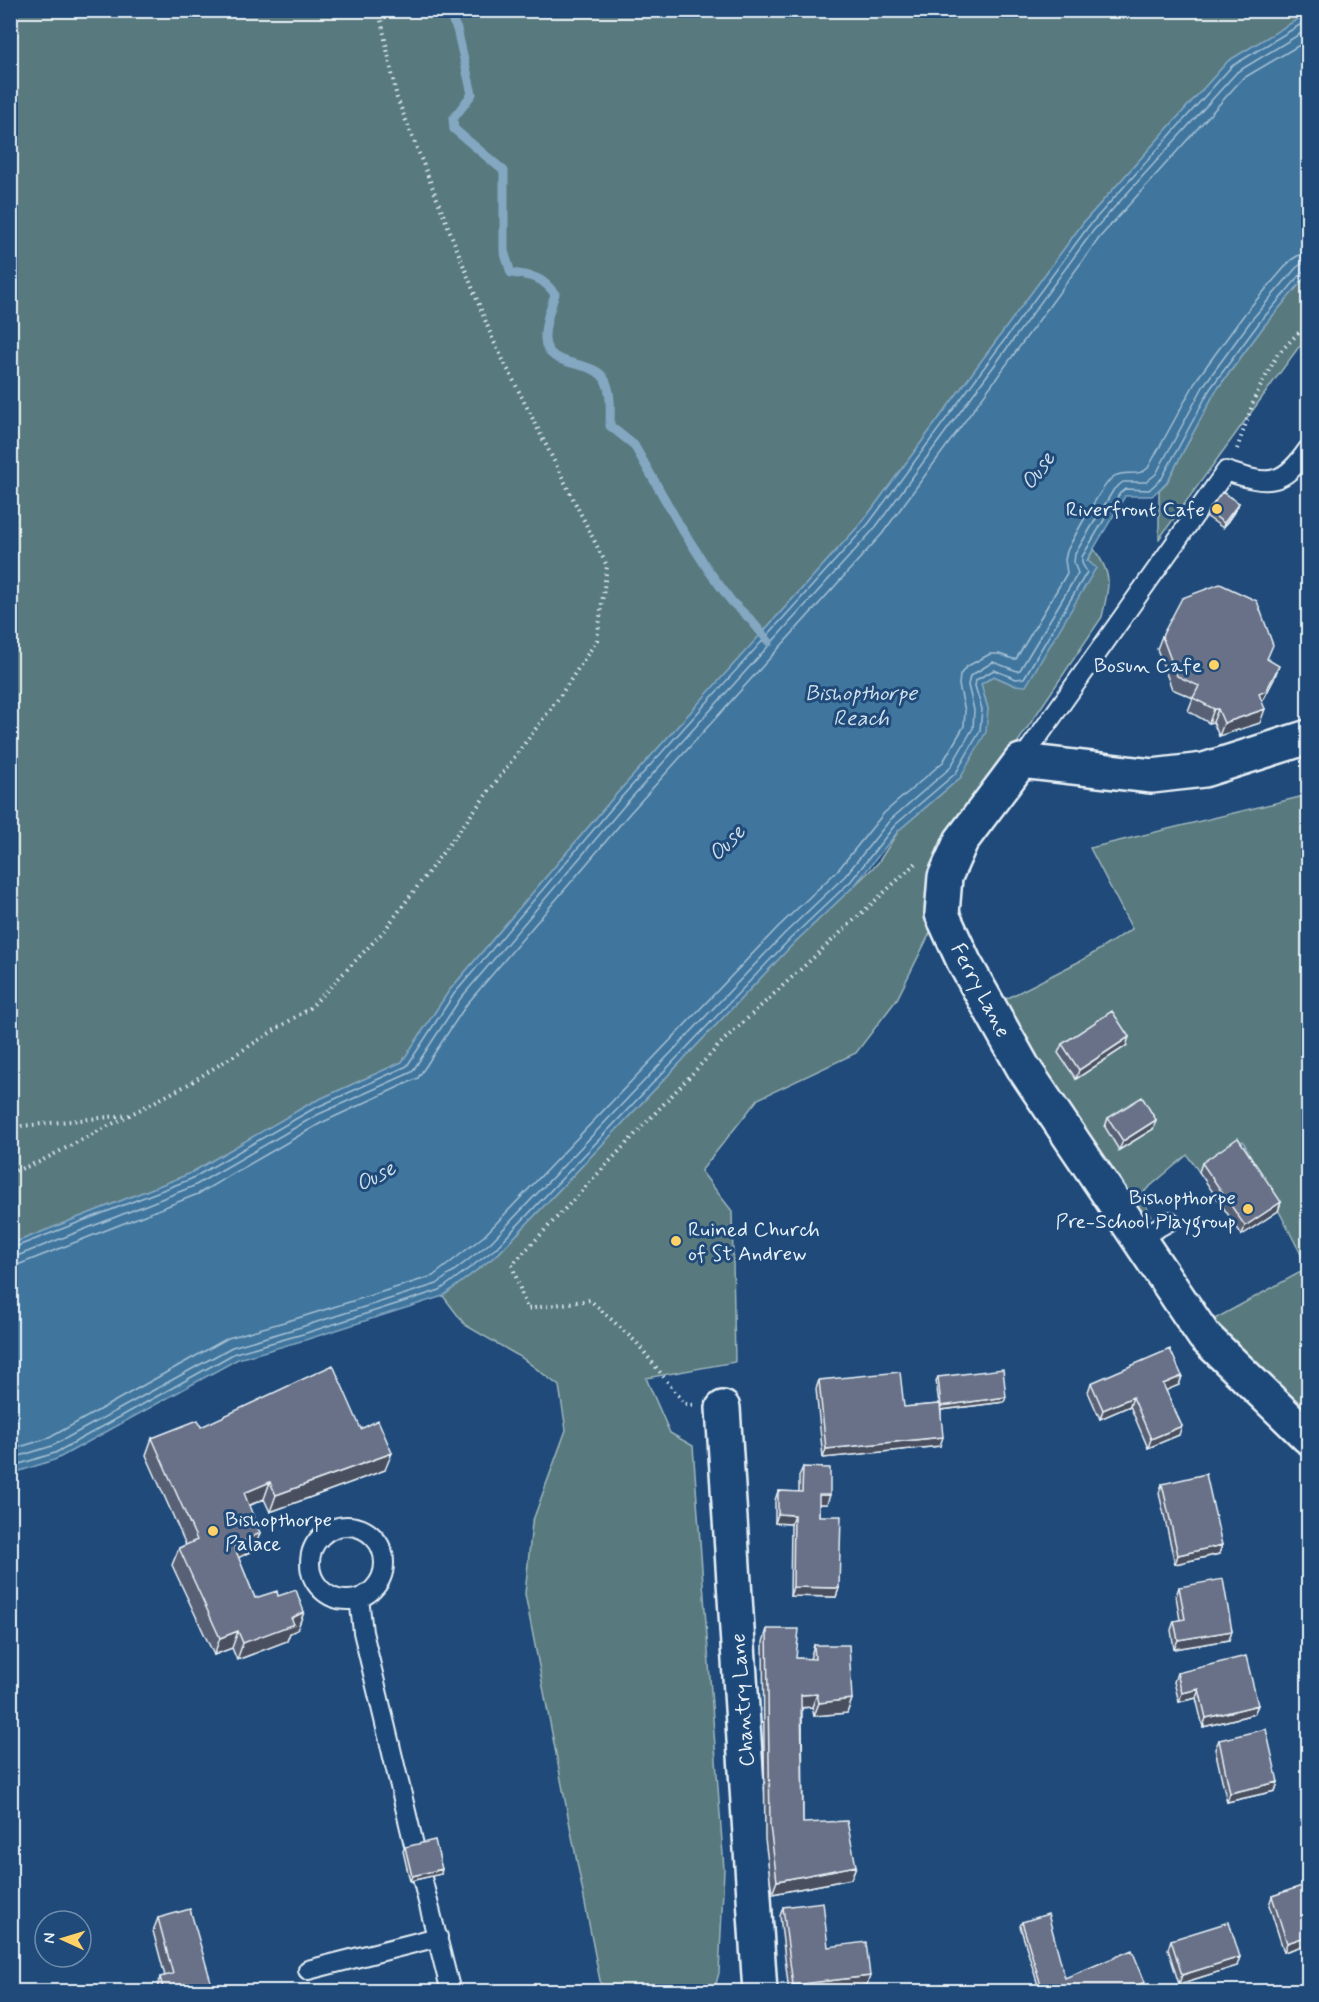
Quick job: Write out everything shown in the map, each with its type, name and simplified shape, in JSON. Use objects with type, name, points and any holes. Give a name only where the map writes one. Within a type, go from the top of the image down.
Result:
[{"type":"street","points":[[1021,760],[1152,776],[1204,770],[1308,736]]},
{"type":"street","name":"Ferry Lane","points":[[1021,760],[961,841],[945,877],[942,914],[964,962],[1023,1067],[1204,1335],[1308,1437]]},
{"type":"street","name":"Chantry Lane","points":[[723,1408],[760,1992]]},
{"type":"lane","points":[[1021,760],[1226,471],[1256,481],[1275,479],[1295,468],[1308,449]]},
{"type":"lane","points":[[1138,1239],[1170,1221]]},
{"type":"lane","points":[[350,1526],[362,1529],[380,1546],[384,1558],[383,1570],[378,1582],[370,1592],[360,1598],[348,1600],[331,1596],[317,1585],[311,1575],[311,1551],[317,1540],[326,1532],[337,1527],[350,1526]]},
{"type":"lane","points":[[360,1598],[363,1632],[415,1849]]},
{"type":"lane","points":[[422,1878],[450,1992]]},
{"type":"lane","points":[[308,1970],[438,1937]]},
{"type":"path","points":[[10,1173],[39,1162],[187,1085],[310,1008],[384,931],[558,699],[597,640],[607,566],[493,340],[397,98],[379,10]]},
{"type":"path","points":[[1226,471],[1232,462],[1255,397],[1277,355],[1308,323]]},
{"type":"path","points":[[723,1408],[685,1404],[637,1343],[590,1300],[526,1309],[512,1265],[724,1040],[930,850],[961,841]]},
{"type":"path","points":[[10,1131],[22,1126],[130,1114]]},
{"type":"green space","points":[[11,11],[1308,11],[1308,13],[1228,61],[1083,223],[864,520],[613,798],[449,991],[402,1062],[311,1103],[189,1174],[11,1244]]},
{"type":"green space","points":[[1308,274],[1308,341],[1298,348],[1159,539],[1159,490],[1167,482],[1215,392],[1264,326]]},
{"type":"green space","points":[[1094,549],[1105,567],[1108,582],[1102,617],[941,856],[935,923],[897,999],[856,1053],[758,1099],[701,1171],[732,1211],[735,1362],[646,1378],[670,1433],[693,1446],[724,1869],[719,1973],[714,1991],[602,1991],[525,1594],[532,1523],[566,1430],[559,1386],[522,1358],[465,1325],[443,1296],[499,1253],[794,943],[878,863],[899,830],[961,777],[988,709],[981,684],[994,676],[1014,685],[1096,568],[1087,561]]},
{"type":"green space","points":[[1308,795],[1308,1268],[1243,1141],[1199,1172],[1187,1155],[1140,1195],[1151,1215],[1143,1219],[1000,1002],[1086,958],[1132,929],[1090,848]]},
{"type":"green space","points":[[1308,1268],[1308,1416],[1211,1321]]},
{"type":"water","name":"Bishopthorpe Reach","points":[[1308,13],[1308,274],[1264,326],[1215,392],[1167,482],[1152,496],[1125,496],[1087,560],[1096,568],[1026,686],[1014,685],[994,676],[981,684],[988,709],[986,732],[961,777],[899,830],[855,885],[794,943],[499,1253],[443,1296],[238,1359],[57,1459],[11,1474],[11,1244],[189,1174],[311,1103],[402,1062],[449,991],[613,798],[864,520],[1083,223],[1228,61]]},
{"type":"building","points":[[1222,492],[1239,503],[1224,523],[1208,511]]},
{"type":"building","name":"Bosun Cafe","points":[[1220,584],[1257,601],[1273,645],[1267,659],[1279,666],[1266,691],[1259,694],[1265,709],[1224,723],[1218,709],[1193,698],[1199,686],[1177,676],[1162,636],[1182,598]]},
{"type":"building","points":[[1112,1011],[1129,1037],[1079,1070],[1062,1044]]},
{"type":"building","points":[[1142,1097],[1156,1120],[1123,1141],[1108,1118]]},
{"type":"building","points":[[1238,1138],[1281,1202],[1245,1226],[1202,1163]]},
{"type":"building","points":[[1170,1349],[1182,1376],[1163,1384],[1182,1426],[1151,1439],[1133,1397],[1103,1410],[1091,1383]]},
{"type":"building","name":"Bishopthorpe Palace","points":[[333,1365],[361,1429],[378,1420],[392,1453],[276,1495],[270,1482],[244,1493],[260,1533],[234,1546],[255,1598],[277,1591],[278,1596],[296,1590],[304,1612],[291,1618],[294,1624],[243,1643],[238,1631],[220,1638],[179,1548],[197,1540],[152,1438],[198,1420],[201,1427]]},
{"type":"building","points":[[1003,1369],[1006,1397],[941,1406],[938,1377]]},
{"type":"building","points":[[900,1372],[904,1407],[940,1404],[943,1437],[826,1449],[819,1380]]},
{"type":"building","points":[[803,1467],[830,1468],[830,1495],[819,1495],[819,1516],[841,1516],[839,1588],[793,1587],[794,1515],[778,1514],[778,1491],[802,1492]]},
{"type":"building","points":[[1206,1474],[1222,1545],[1178,1555],[1162,1484]]},
{"type":"building","points":[[1223,1579],[1232,1631],[1178,1640],[1174,1621],[1185,1619],[1179,1587]]},
{"type":"building","points":[[767,1629],[799,1629],[796,1658],[815,1659],[814,1645],[849,1645],[852,1699],[819,1703],[817,1694],[801,1695],[803,1823],[847,1821],[856,1866],[777,1881],[770,1826]]},
{"type":"building","points":[[1246,1656],[1258,1705],[1206,1718],[1199,1689],[1182,1693],[1177,1673]]},
{"type":"building","points":[[1266,1729],[1278,1782],[1230,1793],[1219,1740]]},
{"type":"building","points":[[435,1840],[442,1869],[412,1876],[405,1847]]},
{"type":"building","points":[[1308,1884],[1308,1936],[1287,1943],[1272,1896]]},
{"type":"building","points":[[823,1902],[828,1947],[866,1942],[870,1976],[793,1985],[783,1907]]},
{"type":"building","points":[[190,1909],[214,1992],[164,1992],[160,1977],[173,1974],[158,1918]]},
{"type":"building","points":[[1048,1914],[1065,1978],[1132,1950],[1145,1982],[1121,1992],[1043,1992],[1022,1922]]},
{"type":"building","points":[[1229,1922],[1240,1957],[1182,1975],[1171,1940]]},
{"type":"building","points":[[849,1986],[851,1992],[832,1992]]},
{"type":"waterway","points":[[447,10],[457,29],[472,94],[453,119],[454,129],[504,171],[504,251],[511,273],[536,278],[555,294],[546,327],[547,349],[562,360],[599,373],[605,380],[610,397],[610,426],[634,445],[680,526],[709,571],[732,602],[769,642]]},
{"type":"place","name":"Riverfront Cafe","points":[[1217,509]]},
{"type":"place","name":"Bosun Cafe","points":[[1214,665]]},
{"type":"place","name":"Bishopthorpe Pre-School Playgroup","points":[[1248,1209]]},
{"type":"place","name":"Ruined Church of St Andrew","points":[[676,1241]]},
{"type":"place","name":"Bishopthorpe Palace","points":[[213,1531]]},
{"type":"water label","name":"Ouse","points":[[1037,470]]},
{"type":"water label","name":"Ouse","points":[[726,842]]},
{"type":"water label","name":"Ouse","points":[[375,1175]]}]
